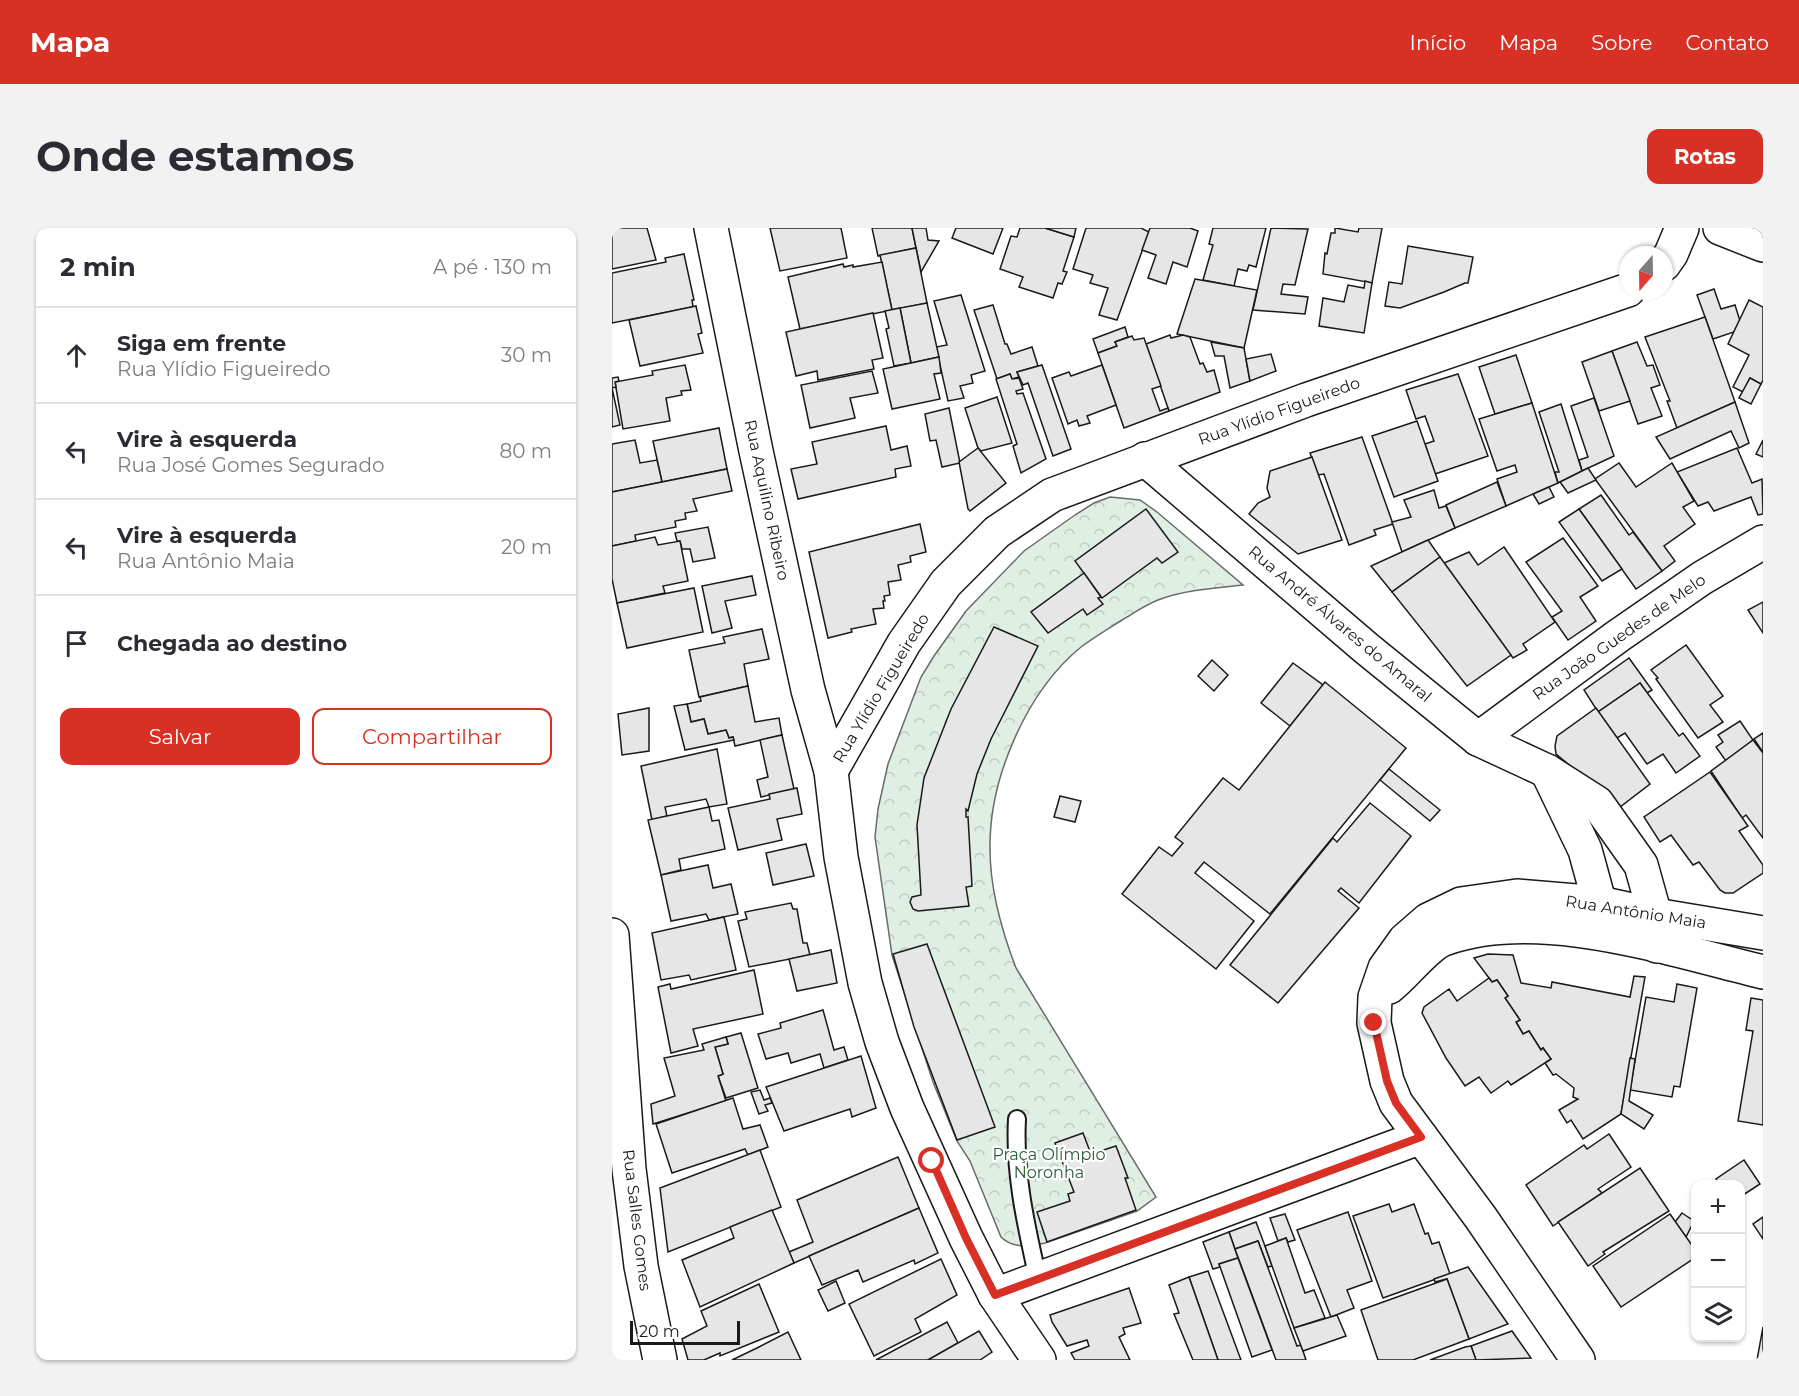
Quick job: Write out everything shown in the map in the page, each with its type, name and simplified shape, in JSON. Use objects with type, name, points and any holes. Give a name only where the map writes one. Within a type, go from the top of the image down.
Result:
[{"type":"street","name":"Rua Aquilino Ribeiro","points":[[711,228],[756,451],[806,679],[831,771]]},
{"type":"street","points":[[1673,249],[1682,228]]},
{"type":"street","points":[[1719,228],[1763,245]]},
{"type":"street","name":"Rua Ylídio Figueiredo","points":[[1039,1360],[995,1295],[966,1238],[907,1108],[882,1042],[865,983],[841,857],[831,771],[910,635],[946,583],[997,532],[1052,495],[1317,397],[1619,293]]},
{"type":"street","name":"Rua André Álvares do Amaral","points":[[1145,459],[1366,648],[1478,739],[1547,771],[1597,803],[1641,865],[1656,931]]},
{"type":"street","name":"Rua João Guedes de Melo","points":[[1478,739],[1618,636],[1702,578],[1763,542]]},
{"type":"street","points":[[1547,771],[1585,850],[1608,935]]},
{"type":"street","name":"Rua Antônio Maia","points":[[1578,1360],[1481,1218],[1396,1103],[1387,1081],[1374,1023],[1375,997],[1385,968],[1405,940],[1428,920],[1461,904],[1516,896],[1600,903],[1656,931],[1763,972]]},
{"type":"street","name":"Rua Antônio Maia","points":[[1375,997],[1442,940],[1508,926],[1608,935],[1656,931],[1763,933]]},
{"type":"street","name":"Rua Salles Gomes","points":[[612,935],[629,1169],[641,1266],[660,1360]]},
{"type":"street","points":[[995,1295],[1421,1137]]},
{"type":"lane","points":[[1017,1119],[1018,1184],[1038,1279]]},
{"type":"green space","name":"Praça Olímpio Noronha","points":[[1110,497],[1140,500],[1243,585],[1211,588],[1158,600],[1081,647],[1043,688],[1028,712],[1004,766],[991,822],[990,849],[997,909],[1016,968],[1156,1197],[1137,1211],[1045,1243],[1028,1246],[1016,1245],[1001,1237],[970,1161],[957,1141],[933,1082],[892,955],[875,837],[878,809],[888,764],[921,677],[966,611],[1024,551],[1094,503]]},
{"type":"building","points":[[612,228],[647,228],[656,260],[612,269]]},
{"type":"building","points":[[770,228],[841,228],[847,258],[780,271]]},
{"type":"building","points":[[872,228],[912,228],[916,248],[878,256]]},
{"type":"building","points":[[912,228],[926,228],[928,240],[939,241],[921,272]]},
{"type":"building","points":[[956,228],[1003,228],[993,254],[952,238]]},
{"type":"building","points":[[1020,228],[1045,228],[1074,237],[1063,271],[1067,272],[1062,284],[1058,283],[1053,298],[1019,287],[1023,277],[1000,269],[1011,236],[1017,237]]},
{"type":"building","points":[[1045,228],[1076,228],[1074,237]]},
{"type":"building","points":[[1086,228],[1141,228],[1149,232],[1117,320],[1099,315],[1108,288],[1090,283],[1093,275],[1073,269]]},
{"type":"building","points":[[1150,228],[1190,228],[1198,231],[1187,267],[1173,262],[1166,284],[1148,278],[1156,255],[1142,250]]},
{"type":"building","points":[[1213,228],[1266,228],[1256,267],[1249,265],[1247,271],[1238,269],[1234,286],[1203,280],[1213,245],[1209,244]]},
{"type":"building","points":[[1271,228],[1308,229],[1295,285],[1283,284],[1281,294],[1308,297],[1305,314],[1253,310]]},
{"type":"building","points":[[1335,228],[1358,232],[1359,228],[1382,228],[1372,283],[1323,274],[1325,253],[1327,254],[1331,233],[1335,233]]},
{"type":"building","points":[[1408,246],[1473,257],[1468,283],[1400,308],[1385,306],[1389,282],[1402,284]]},
{"type":"building","points":[[916,248],[927,303],[892,310],[880,255]]},
{"type":"building","points":[[684,254],[694,300],[692,300],[693,307],[612,323],[612,273],[666,262],[665,258]]},
{"type":"building","points":[[882,262],[892,310],[800,329],[788,277],[843,264],[844,267],[853,265],[853,267]]},
{"type":"building","points":[[1195,279],[1257,290],[1244,348],[1177,334]]},
{"type":"building","points":[[1365,281],[1372,283],[1364,333],[1319,326],[1323,298],[1344,302],[1348,285],[1364,288]]},
{"type":"building","points":[[1714,289],[1721,309],[1735,305],[1740,321],[1734,332],[1713,339],[1697,295]]},
{"type":"building","points":[[961,295],[985,371],[971,375],[973,383],[960,386],[964,398],[948,401],[936,347],[947,345],[934,301]]},
{"type":"building","points":[[1749,300],[1763,307],[1763,380],[1761,384],[1750,378],[1743,392],[1733,387],[1749,355],[1728,344]]},
{"type":"building","points":[[927,303],[939,357],[911,363],[900,308]]},
{"type":"building","points":[[993,305],[1005,344],[1011,354],[1032,347],[1038,366],[1017,372],[1019,377],[1012,379],[1010,374],[997,379],[974,310]]},
{"type":"building","points":[[696,306],[702,333],[698,334],[703,353],[640,366],[629,320]]},
{"type":"building","points":[[900,308],[911,363],[894,366],[886,329],[889,328],[885,311]]},
{"type":"building","points":[[873,313],[883,358],[872,360],[874,369],[818,380],[817,371],[796,376],[786,332]]},
{"type":"building","points":[[1705,317],[1735,402],[1677,428],[1667,401],[1670,401],[1645,337]]},
{"type":"building","points":[[1125,327],[1128,337],[1115,342],[1117,346],[1098,353],[1093,339]]},
{"type":"building","points":[[1170,335],[1171,338],[1183,335],[1190,337],[1200,364],[1203,363],[1207,372],[1214,370],[1220,392],[1169,411],[1146,344]]},
{"type":"building","points":[[1132,336],[1134,340],[1144,338],[1161,386],[1152,389],[1160,411],[1168,408],[1169,411],[1124,428],[1098,353],[1117,346],[1115,342]]},
{"type":"building","points":[[1211,342],[1244,348],[1250,381],[1230,388],[1224,356],[1215,356]]},
{"type":"building","points":[[1637,342],[1647,366],[1653,365],[1660,385],[1651,388],[1662,416],[1638,424],[1612,351]]},
{"type":"building","points":[[1612,351],[1630,401],[1599,411],[1582,362]]},
{"type":"building","points":[[1271,354],[1276,371],[1250,381],[1246,359]]},
{"type":"building","points":[[1516,355],[1532,403],[1495,414],[1479,367]]},
{"type":"building","points":[[939,357],[941,373],[934,374],[940,399],[892,409],[883,369]]},
{"type":"building","points":[[685,365],[691,390],[681,391],[682,395],[666,398],[670,421],[623,429],[615,382],[653,375],[652,371]]},
{"type":"building","points":[[1042,365],[1071,449],[1053,456],[1028,383],[1023,385],[1017,372]]},
{"type":"building","points":[[1102,365],[1116,405],[1087,416],[1090,423],[1079,426],[1077,420],[1068,424],[1052,378],[1069,372],[1071,376]]},
{"type":"building","points":[[872,371],[878,393],[850,398],[855,418],[810,428],[801,385]]},
{"type":"building","points":[[1010,374],[1012,379],[1019,378],[1023,389],[1016,391],[1017,394],[1023,393],[1046,459],[1021,473],[1013,446],[1017,444],[996,379]]},
{"type":"building","points":[[1458,374],[1488,456],[1435,474],[1425,444],[1434,441],[1425,416],[1416,419],[1406,390]]},
{"type":"building","points":[[618,377],[619,381],[615,382],[616,387],[612,388],[612,378]]},
{"type":"building","points":[[1750,378],[1761,384],[1751,404],[1739,398]]},
{"type":"building","points":[[612,388],[620,425],[612,427]]},
{"type":"building","points":[[997,397],[1012,443],[981,451],[965,408]]},
{"type":"building","points":[[1594,398],[1614,456],[1582,471],[1579,460],[1588,457],[1571,406]]},
{"type":"building","points":[[1735,402],[1749,443],[1739,448],[1731,431],[1670,459],[1656,437]]},
{"type":"building","points":[[1532,403],[1558,483],[1506,506],[1497,479],[1517,472],[1515,465],[1497,471],[1479,419]]},
{"type":"building","points":[[1561,404],[1582,471],[1558,483],[1555,472],[1559,472],[1539,412]]},
{"type":"building","points":[[949,408],[960,463],[942,467],[936,440],[930,441],[925,414]]},
{"type":"building","points":[[1417,421],[1438,481],[1394,497],[1372,436]]},
{"type":"building","points":[[886,426],[891,450],[907,446],[911,466],[895,469],[896,477],[798,499],[791,469],[817,464],[812,442]]},
{"type":"building","points":[[719,428],[727,469],[662,482],[653,441]]},
{"type":"building","points":[[1362,437],[1393,524],[1374,530],[1376,535],[1349,545],[1324,474],[1318,475],[1310,453]]},
{"type":"building","points":[[635,440],[640,463],[657,460],[662,482],[612,492],[612,444]]},
{"type":"building","points":[[1763,440],[1763,457],[1756,454]]},
{"type":"building","points":[[978,448],[1006,483],[970,511],[959,462]]},
{"type":"building","points":[[1737,448],[1752,483],[1762,479],[1763,514],[1758,515],[1751,497],[1714,511],[1708,502],[1698,506],[1677,472]]},
{"type":"building","points":[[1312,457],[1342,540],[1298,554],[1249,514],[1258,503],[1270,497],[1267,488],[1270,471]]},
{"type":"building","points":[[1619,463],[1636,487],[1672,463],[1694,501],[1683,507],[1695,524],[1664,546],[1675,561],[1662,571],[1595,479]]},
{"type":"building","points":[[1588,468],[1596,480],[1568,493],[1560,482]]},
{"type":"building","points":[[727,469],[732,491],[693,499],[697,511],[685,513],[686,519],[675,521],[676,527],[635,535],[636,541],[612,546],[612,492]]},
{"type":"building","points":[[1497,482],[1506,506],[1455,528],[1446,505]]},
{"type":"building","points":[[1549,487],[1554,497],[1539,504],[1533,494]]},
{"type":"building","points":[[1434,490],[1439,508],[1446,506],[1455,528],[1402,552],[1392,522],[1411,517],[1404,500]]},
{"type":"building","points":[[1601,495],[1629,535],[1633,532],[1662,571],[1636,589],[1579,509]]},
{"type":"building","points":[[1146,509],[1178,552],[1162,563],[1157,558],[1102,598],[1075,561]]},
{"type":"building","points":[[1579,509],[1622,569],[1602,581],[1559,522]]},
{"type":"building","points":[[920,524],[926,552],[910,556],[911,562],[898,565],[901,580],[888,582],[890,595],[884,596],[884,608],[873,609],[876,624],[851,629],[852,632],[828,638],[809,552]]},
{"type":"building","points":[[708,527],[715,558],[693,562],[690,549],[682,549],[675,533]]},
{"type":"building","points":[[655,537],[658,545],[680,541],[688,581],[663,586],[665,593],[617,603],[612,579],[612,546]]},
{"type":"building","points":[[1563,538],[1598,586],[1580,597],[1596,621],[1568,640],[1552,617],[1562,611],[1526,562]]},
{"type":"building","points":[[1428,540],[1440,557],[1392,592],[1371,566]]},
{"type":"building","points":[[1504,547],[1555,622],[1523,644],[1527,650],[1513,658],[1444,563],[1469,552],[1478,565]]},
{"type":"building","points":[[1440,557],[1511,655],[1467,686],[1392,592]]},
{"type":"building","points":[[1084,573],[1101,597],[1098,598],[1103,604],[1087,615],[1083,609],[1048,633],[1031,612]]},
{"type":"building","points":[[752,576],[756,595],[725,601],[732,628],[712,633],[702,586]]},
{"type":"building","points":[[694,588],[703,632],[627,648],[617,603]]},
{"type":"building","points":[[1763,602],[1763,633],[1748,610]]},
{"type":"building","points":[[994,627],[1038,646],[991,739],[977,774],[968,811],[966,809],[972,886],[966,887],[969,906],[918,911],[913,909],[910,902],[912,897],[921,895],[917,825],[924,778],[951,709]]},
{"type":"building","points":[[762,629],[769,659],[744,664],[748,686],[699,697],[689,650],[725,643],[723,637]]},
{"type":"building","points":[[1686,645],[1723,696],[1710,705],[1723,722],[1698,738],[1651,670]]},
{"type":"building","points":[[1629,658],[1652,690],[1647,693],[1640,683],[1598,712],[1584,690]]},
{"type":"building","points":[[1212,660],[1228,675],[1214,691],[1198,676]]},
{"type":"building","points":[[1293,663],[1323,685],[1290,726],[1261,703]]},
{"type":"building","points":[[1325,682],[1406,748],[1270,914],[1204,862],[1195,873],[1254,921],[1216,969],[1122,894],[1159,847],[1172,856],[1183,843],[1175,837],[1223,778],[1239,790]]},
{"type":"building","points":[[1640,683],[1679,736],[1683,733],[1700,756],[1676,773],[1663,754],[1647,764],[1625,733],[1617,738],[1598,712]]},
{"type":"building","points":[[748,686],[755,722],[779,718],[782,735],[735,746],[733,737],[729,738],[726,730],[708,734],[704,719],[691,722],[687,704],[701,701],[700,697]]},
{"type":"building","points":[[687,704],[691,722],[704,719],[708,734],[726,730],[729,738],[733,737],[734,740],[685,750],[674,706]]},
{"type":"building","points":[[649,708],[649,751],[622,755],[618,714]]},
{"type":"building","points":[[1596,708],[1650,784],[1620,807],[1556,754],[1557,736]]},
{"type":"building","points":[[1740,721],[1753,740],[1726,761],[1716,747],[1723,742],[1718,735]]},
{"type":"building","points":[[1763,733],[1763,752],[1754,739]]},
{"type":"building","points":[[782,735],[794,789],[761,797],[757,780],[768,777],[760,740]]},
{"type":"building","points":[[1753,740],[1763,753],[1763,838],[1746,815],[1742,818],[1711,771]]},
{"type":"building","points":[[717,749],[727,804],[709,807],[706,799],[665,807],[667,816],[652,820],[641,766]]},
{"type":"building","points":[[1389,769],[1440,810],[1430,821],[1380,780]]},
{"type":"building","points":[[1710,772],[1748,826],[1739,831],[1763,865],[1763,873],[1733,893],[1720,890],[1699,862],[1693,865],[1671,835],[1660,842],[1644,817]]},
{"type":"building","points":[[797,788],[802,814],[777,819],[782,840],[738,850],[728,808],[770,799],[769,794]]},
{"type":"building","points":[[1060,796],[1081,801],[1075,822],[1054,817]]},
{"type":"building","points":[[1370,803],[1411,836],[1359,903],[1341,888],[1338,891],[1359,908],[1278,1003],[1230,965],[1333,838],[1337,842]]},
{"type":"building","points":[[709,807],[712,821],[719,820],[725,849],[679,859],[681,870],[661,875],[648,820]]},
{"type":"building","points":[[806,844],[814,876],[773,885],[766,853]]},
{"type":"building","points":[[708,865],[713,888],[731,884],[738,914],[709,920],[706,914],[671,921],[661,875]]},
{"type":"building","points":[[791,903],[793,909],[797,909],[803,943],[807,943],[810,955],[749,967],[738,921],[747,919],[745,912]]},
{"type":"building","points":[[724,917],[736,970],[691,980],[689,975],[661,980],[652,933]]},
{"type":"building","points":[[927,944],[995,1127],[957,1140],[914,1027],[893,954]]},
{"type":"building","points":[[831,950],[837,983],[797,991],[789,959]]},
{"type":"building","points":[[1488,954],[1513,955],[1521,983],[1551,988],[1552,982],[1630,997],[1634,976],[1645,977],[1621,1114],[1583,1139],[1571,1120],[1567,1123],[1559,1110],[1578,1099],[1573,1097],[1574,1088],[1556,1074],[1553,1075],[1545,1063],[1551,1059],[1543,1048],[1541,1050],[1529,1031],[1523,1034],[1516,1022],[1520,1020],[1505,998],[1508,996],[1497,980],[1492,982],[1474,958]]},
{"type":"building","points":[[754,970],[763,1014],[693,1029],[698,1046],[671,1053],[658,987],[670,984],[671,989]]},
{"type":"building","points":[[1489,978],[1492,982],[1497,980],[1508,996],[1505,998],[1520,1020],[1516,1022],[1523,1034],[1529,1031],[1541,1050],[1543,1048],[1551,1059],[1511,1085],[1508,1081],[1491,1093],[1479,1077],[1465,1086],[1446,1058],[1422,1013],[1424,1007],[1449,989],[1457,1001]]},
{"type":"building","points":[[1677,984],[1697,988],[1680,1087],[1674,1086],[1672,1097],[1630,1090],[1646,997],[1674,1002]]},
{"type":"building","points":[[1751,998],[1763,1000],[1763,1125],[1738,1121],[1753,1031],[1746,1030]]},
{"type":"building","points":[[823,1010],[834,1050],[844,1047],[848,1060],[824,1068],[820,1054],[791,1063],[788,1053],[766,1059],[758,1034],[781,1028],[780,1023]]},
{"type":"building","points":[[741,1033],[758,1088],[726,1098],[718,1076],[723,1074],[715,1047],[728,1044],[726,1037]]},
{"type":"building","points":[[726,1037],[728,1044],[715,1047],[723,1074],[718,1076],[726,1101],[653,1124],[651,1104],[675,1096],[664,1058],[704,1050],[702,1044]]},
{"type":"building","points":[[861,1056],[876,1108],[852,1117],[850,1109],[784,1131],[766,1087]]},
{"type":"building","points":[[1630,1058],[1635,1059],[1629,1101],[1653,1115],[1644,1129],[1621,1114]]},
{"type":"building","points":[[760,1090],[764,1100],[770,1098],[772,1103],[765,1105],[768,1111],[759,1114],[751,1092]]},
{"type":"building","points":[[733,1098],[743,1129],[760,1125],[768,1147],[748,1155],[745,1149],[672,1173],[656,1124]]},
{"type":"building","points":[[1083,1133],[1091,1154],[1116,1146],[1128,1178],[1125,1178],[1136,1210],[1047,1242],[1037,1212],[1070,1201],[1068,1194],[1074,1192],[1055,1143]]},
{"type":"building","points":[[1609,1134],[1631,1167],[1598,1189],[1602,1193],[1553,1226],[1526,1185],[1584,1145],[1587,1149]]},
{"type":"building","points":[[760,1150],[781,1207],[668,1252],[660,1188]]},
{"type":"building","points":[[898,1157],[919,1208],[794,1263],[789,1252],[813,1242],[797,1200]]},
{"type":"building","points":[[1744,1160],[1760,1184],[1745,1194],[1745,1180],[1716,1179]]},
{"type":"building","points":[[1640,1168],[1669,1211],[1603,1252],[1605,1254],[1588,1266],[1558,1222]]},
{"type":"building","points":[[1389,1204],[1392,1212],[1414,1204],[1425,1234],[1428,1233],[1432,1244],[1439,1242],[1450,1274],[1383,1298],[1353,1216]]},
{"type":"building","points":[[919,1208],[938,1253],[915,1264],[914,1260],[863,1282],[858,1270],[822,1285],[809,1256]]},
{"type":"building","points":[[772,1210],[794,1263],[700,1307],[682,1260],[734,1238],[730,1227]]},
{"type":"building","points":[[1348,1212],[1372,1281],[1347,1290],[1354,1308],[1331,1317],[1297,1230]]},
{"type":"building","points":[[1682,1213],[1691,1219],[1691,1227],[1686,1237],[1675,1222]]},
{"type":"building","points":[[1285,1214],[1295,1240],[1288,1242],[1286,1238],[1278,1241],[1270,1218]]},
{"type":"building","points":[[1670,1214],[1691,1244],[1691,1260],[1621,1307],[1593,1266]]},
{"type":"building","points":[[1763,1217],[1763,1239],[1753,1224]]},
{"type":"building","points":[[1256,1222],[1272,1266],[1268,1267],[1258,1241],[1235,1249],[1229,1232]]},
{"type":"building","points":[[1229,1232],[1238,1258],[1219,1264],[1220,1267],[1213,1269],[1203,1242]]},
{"type":"building","points":[[1286,1238],[1305,1293],[1314,1290],[1325,1318],[1294,1328],[1265,1246]]},
{"type":"building","points":[[1258,1241],[1297,1346],[1301,1345],[1306,1360],[1276,1360],[1235,1249]]},
{"type":"building","points":[[1238,1258],[1272,1350],[1252,1357],[1219,1264]]},
{"type":"building","points":[[941,1259],[957,1295],[915,1319],[921,1332],[874,1356],[849,1304]]},
{"type":"building","points":[[1468,1267],[1508,1324],[1469,1339],[1447,1279],[1435,1282],[1434,1279]]},
{"type":"building","points":[[1208,1271],[1241,1360],[1218,1360],[1189,1277]]},
{"type":"building","points":[[1189,1277],[1218,1360],[1193,1360],[1174,1314],[1179,1313],[1169,1285]]},
{"type":"building","points":[[1447,1279],[1469,1339],[1413,1360],[1378,1360],[1361,1310]]},
{"type":"building","points":[[836,1281],[845,1303],[828,1311],[818,1290]]},
{"type":"building","points":[[759,1284],[779,1332],[720,1356],[720,1353],[704,1360],[688,1360],[682,1339],[707,1326],[701,1311]]},
{"type":"building","points":[[1129,1288],[1141,1323],[1123,1328],[1125,1334],[1119,1337],[1130,1360],[1075,1360],[1071,1353],[1089,1346],[1087,1340],[1067,1346],[1050,1315]]},
{"type":"building","points":[[1337,1315],[1346,1336],[1303,1351],[1294,1328]]},
{"type":"building","points":[[947,1322],[958,1343],[928,1360],[876,1360]]},
{"type":"building","points":[[1763,1327],[1763,1360],[1757,1360]]},
{"type":"building","points":[[979,1331],[992,1352],[980,1360],[928,1360]]},
{"type":"building","points":[[1512,1331],[1531,1358],[1476,1360],[1471,1346]]},
{"type":"building","points":[[788,1332],[801,1360],[732,1360],[757,1348]]},
{"type":"building","points":[[1471,1346],[1476,1360],[1430,1360],[1465,1347]]},
{"type":"route","points":[[932,1161],[966,1238],[995,1295],[1421,1137],[1396,1103],[1387,1081],[1374,1023]]}]
